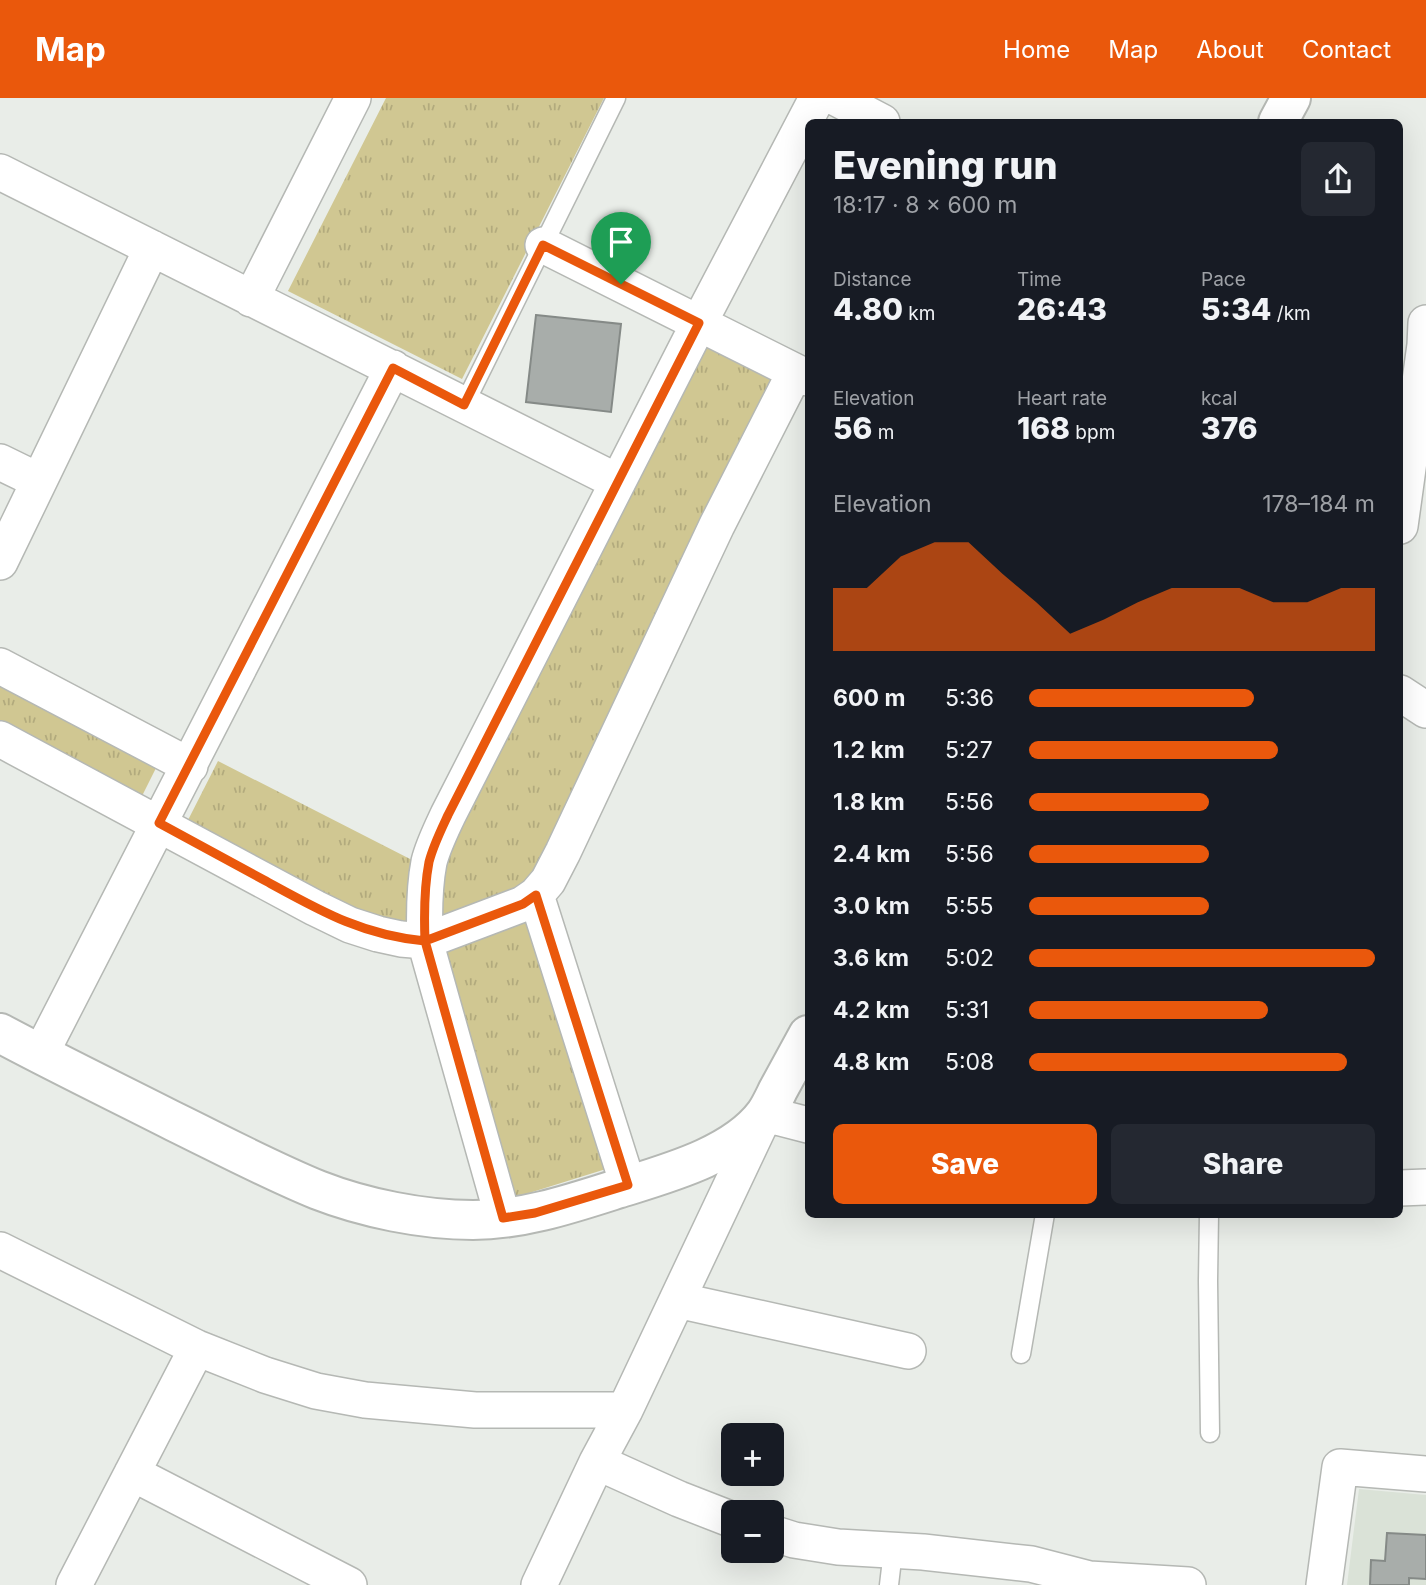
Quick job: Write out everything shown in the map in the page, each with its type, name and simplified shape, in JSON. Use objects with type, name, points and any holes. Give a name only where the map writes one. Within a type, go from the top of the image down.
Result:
[{"type":"street","points":[[251,299],[353,98]]},
{"type":"street","points":[[806,119],[817,98]]},
{"type":"street","points":[[836,98],[876,119]]},
{"type":"street","points":[[1280,119],[1291,98]]},
{"type":"street","points":[[503,1218],[425,941],[424,913],[429,861],[436,840],[805,121]]},
{"type":"street","points":[[0,172],[618,482]]},
{"type":"street","points":[[0,739],[350,925],[390,936],[425,941],[523,904],[536,895],[548,881],[563,852],[717,525],[802,375],[543,245]]},
{"type":"street","points":[[0,562],[152,248]]},
{"type":"street","points":[[1403,503],[1426,323]]},
{"type":"street","points":[[40,1055],[393,368]]},
{"type":"street","points":[[0,463],[39,481]]},
{"type":"street","points":[[0,666],[190,766]]},
{"type":"street","points":[[1403,695],[1426,710]]},
{"type":"street","points":[[536,895],[628,1185]]},
{"type":"street","points":[[0,1033],[241,1155],[319,1190],[365,1205],[440,1219],[473,1220],[535,1213],[628,1185],[697,1161],[724,1148],[746,1134],[765,1114]]},
{"type":"street","points":[[539,1585],[765,1114],[805,1041]]},
{"type":"street","points":[[765,1114],[805,1124]]},
{"type":"street","points":[[1403,1188],[1426,1187]]},
{"type":"street","points":[[0,1250],[197,1348],[265,1376],[316,1391],[365,1400],[475,1410],[625,1410]]},
{"type":"street","points":[[677,1300],[908,1351]]},
{"type":"street","points":[[74,1585],[197,1348]]},
{"type":"street","points":[[597,1462],[721,1515]]},
{"type":"street","points":[[1324,1585],[1340,1467],[1426,1474]]},
{"type":"street","points":[[132,1473],[349,1585]]},
{"type":"street","points":[[784,1537],[838,1547],[1031,1564],[1088,1582],[1188,1585]]},
{"type":"lane","points":[[464,405],[616,98]]},
{"type":"lane","points":[[1021,1354],[1044,1218]]},
{"type":"lane","points":[[1209,1218],[1210,1433]]},
{"type":"lane","points":[[889,1585],[893,1551]]},
{"type":"shaded area","points":[[1359,1489],[1426,1495],[1426,1585],[1347,1585]]},
{"type":"green space","points":[[386,98],[604,98],[462,379],[288,291]]},
{"type":"green space","points":[[707,346],[776,381],[531,885],[439,919],[442,859]]},
{"type":"green space","points":[[0,679],[160,760],[140,800],[0,729]]},
{"type":"green space","points":[[218,761],[414,861],[410,930],[390,928],[185,826]]},
{"type":"green space","points":[[530,919],[606,1169],[513,1198],[436,948]]},
{"type":"building","points":[[536,315],[621,324],[611,412],[526,402]]},
{"type":"building","points":[[1387,1533],[1426,1535],[1426,1579],[1409,1578],[1409,1585],[1370,1585],[1371,1560],[1385,1561]]},
{"type":"route","points":[[621,284],[543,245],[464,405],[393,368],[159,823],[350,925],[401,939],[425,941],[503,1218],[567,1205],[628,1185],[536,895],[523,904],[425,941],[424,913],[429,861],[436,840],[699,323],[621,284]]}]
